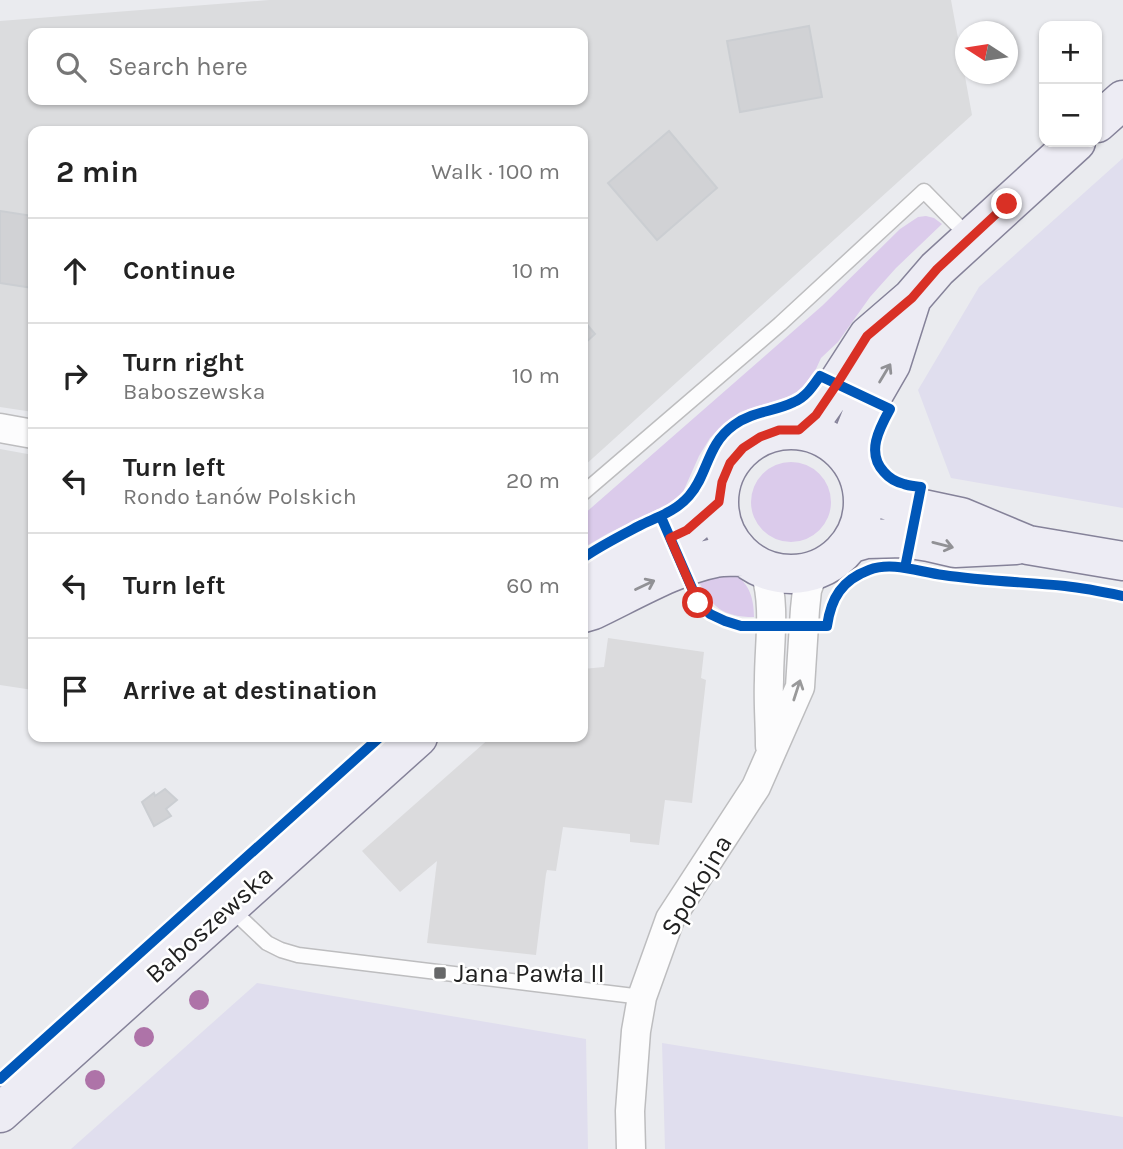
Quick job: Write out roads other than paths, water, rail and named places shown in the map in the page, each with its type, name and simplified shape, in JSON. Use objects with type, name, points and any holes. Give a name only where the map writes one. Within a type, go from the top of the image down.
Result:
[{"type":"street","points":[[1102,119],[1123,100]]},
{"type":"street","points":[[799,430],[816,415],[867,336],[912,298],[937,269],[1070,147]]},
{"type":"street","points":[[588,612],[654,581],[717,558],[754,564],[784,575],[799,575],[828,565],[841,555],[852,543],[860,526],[863,508],[855,473],[853,436],[861,416],[891,364],[912,298]]},
{"type":"street","points":[[0,428],[28,433]]},
{"type":"street","points":[[754,564],[729,541],[721,522],[719,502],[722,482],[730,463],[743,448],[760,437],[779,430],[799,430],[818,435],[835,444],[855,473],[882,499],[961,517],[1028,545]]},
{"type":"street","points":[[588,579],[612,564],[687,530],[719,502]]},
{"type":"street","points":[[852,543],[866,539],[892,538],[955,548],[1028,545],[1123,561]]},
{"type":"street","name":"Spokojna","points":[[754,564],[770,586],[770,753]]},
{"type":"street","name":"Spokojna","points":[[631,1149],[631,1097],[636,1031],[642,997],[670,919],[756,787],[800,687],[807,590],[814,571]]},
{"type":"street","name":"Baboszewska","points":[[0,1112],[412,742]]},
{"type":"lane","points":[[588,489],[780,324],[924,191],[970,238]]},
{"type":"lane","points":[[229,906],[267,943],[298,955],[642,997]]},
{"type":"place","name":"Jana Pawła II","points":[[440,973]]}]
